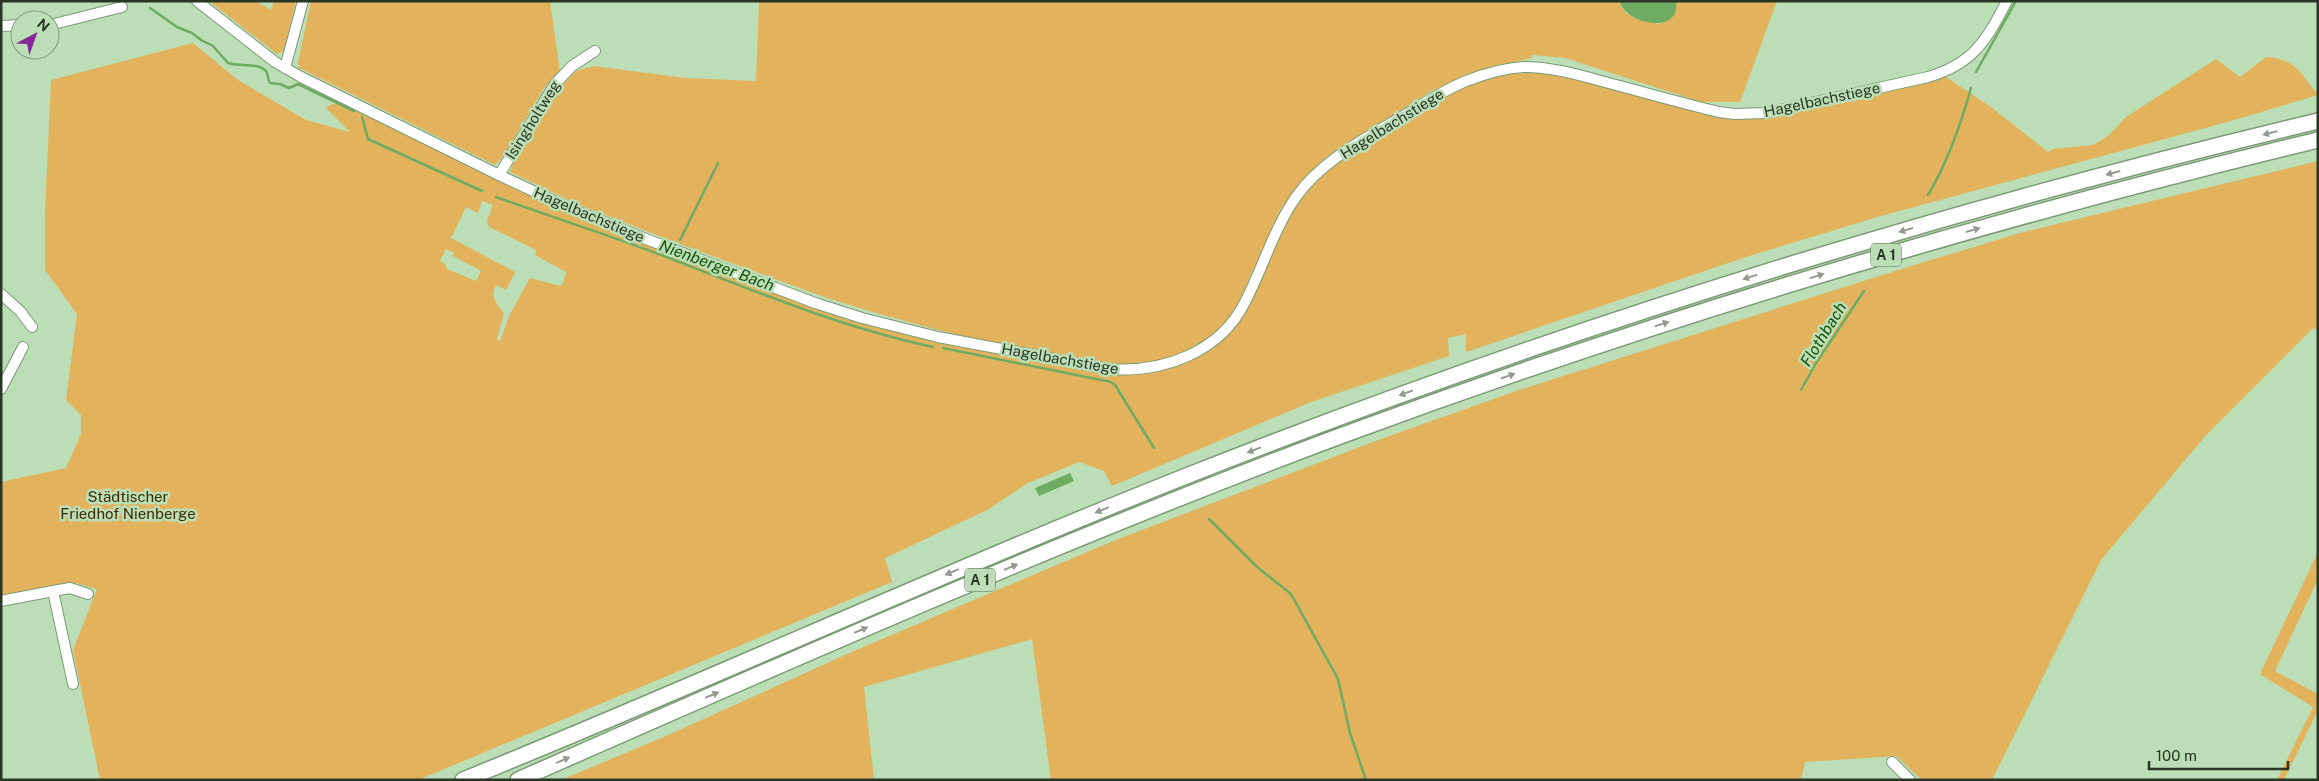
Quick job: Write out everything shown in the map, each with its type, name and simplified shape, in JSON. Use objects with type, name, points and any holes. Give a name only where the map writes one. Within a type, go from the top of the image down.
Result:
[{"type":"highway","name":"A 1","points":[[463,780],[1088,516],[1306,430],[1458,375],[1663,305],[1892,234],[2077,182],[2318,121]]},
{"type":"highway","name":"A 1","points":[[518,780],[864,629],[1066,544],[1253,470],[1456,394],[1700,312],[1887,254],[2174,175],[2318,140]]},
{"type":"street","name":"Hagelbachstiege","points":[[197,1],[285,68],[499,176],[646,239],[862,318],[938,337],[1108,369],[1147,369],[1163,365],[1197,352],[1223,333],[1234,321],[1246,301],[1272,239],[1288,208],[1320,170],[1366,138],[1464,82],[1516,68],[1549,69],[1719,112],[1734,114],[1766,113],[1928,77],[1951,70],[1978,48],[2007,1]]},
{"type":"street","points":[[285,68],[303,1]]},
{"type":"street","points":[[60,22],[122,7]]},
{"type":"street","name":"Isingholtweg","points":[[499,176],[554,84],[572,66],[595,51]]},
{"type":"street","points":[[1,294],[20,311],[32,327]]},
{"type":"street","points":[[1,389],[23,347]]},
{"type":"street","points":[[1,600],[70,588],[88,594]]},
{"type":"street","points":[[53,591],[73,684]]},
{"type":"street","points":[[1892,762],[1910,780]]},
{"type":"green space","points":[[209,1],[256,1],[271,10],[274,1],[296,1],[284,51],[277,54]]},
{"type":"green space","points":[[311,1],[550,1],[560,72],[544,88],[505,154],[495,165],[299,68],[298,62]]},
{"type":"green space","points":[[759,1],[1620,1],[1625,12],[1635,18],[1659,24],[1667,20],[1674,13],[1676,1],[1777,1],[1740,102],[1701,102],[1565,58],[1532,55],[1532,58],[1486,68],[1433,90],[1325,158],[1298,185],[1280,210],[1241,297],[1229,318],[1206,341],[1173,360],[1132,367],[1049,356],[934,329],[824,297],[575,203],[510,172],[515,159],[553,94],[576,71],[594,66],[685,78],[756,81]]},
{"type":"green space","name":"Städtischer Friedhof Nienberge","points":[[193,43],[238,80],[306,120],[350,132],[325,107],[342,101],[490,176],[619,233],[841,315],[1108,369],[1181,359],[1234,321],[1272,239],[1320,170],[1446,91],[1524,67],[1700,107],[1750,114],[1940,73],[1991,107],[2048,152],[2053,149],[2093,145],[2108,136],[2126,117],[2216,59],[2240,77],[2266,57],[2285,61],[2301,73],[2318,95],[2231,121],[1881,216],[1746,257],[1466,352],[1466,334],[1448,338],[1449,356],[1311,402],[1112,486],[1104,471],[1079,462],[1028,483],[987,510],[885,558],[892,582],[418,780],[100,780],[73,650],[97,589],[76,583],[1,596],[1,482],[66,468],[81,434],[81,415],[66,400],[77,314],[45,270],[45,211],[51,80]],"holes":[[[482,201],[493,205],[487,221],[489,227],[536,250],[535,255],[566,272],[563,283],[560,286],[530,278],[510,314],[500,341],[497,340],[504,313],[495,300],[494,289],[496,285],[506,290],[515,272],[451,238],[466,207],[478,213]],[[446,249],[454,253],[453,256],[481,271],[476,281],[447,269],[445,264],[440,261]]]},
{"type":"green space","points":[[2318,161],[2318,330],[2313,328],[2207,434],[2101,560],[1992,780],[1922,780],[1896,756],[1805,762],[1801,780],[1051,780],[1032,639],[864,687],[874,780],[561,780],[666,736],[854,651],[1113,541],[1378,440],[1516,391],[2020,233]]},
{"type":"green space","points":[[2318,552],[2318,579],[2275,671],[2318,694],[2318,710],[2284,780],[2277,780],[2313,707],[2260,674]]},
{"type":"shaded area","points":[[1620,1],[1676,1],[1675,12],[1670,19],[1661,23],[1651,23],[1631,15],[1623,9]]},
{"type":"shaded area","points":[[1070,473],[1074,481],[1039,496],[1035,488]]},
{"type":"waterway","name":"Flothbach","points":[[1976,72],[2016,1]]},
{"type":"waterway","name":"Nienberger Bach","points":[[150,8],[177,27],[192,33],[213,46],[228,63],[262,68],[266,71],[270,83],[280,84],[289,88],[298,84],[354,111]]},
{"type":"waterway","name":"Flothbach","points":[[1928,195],[1953,143],[1971,88]]},
{"type":"waterway","name":"Nienberger Bach","points":[[362,117],[368,139],[482,191]]},
{"type":"waterway","points":[[680,240],[718,163]]},
{"type":"waterway","name":"Nienberger Bach","points":[[496,197],[643,248],[830,318],[898,339],[933,347]]},
{"type":"waterway","name":"Flothbach","points":[[1801,390],[1816,363],[1864,291]]},
{"type":"waterway","name":"Nienberger Bach","points":[[943,348],[1111,382],[1115,385],[1154,448]]},
{"type":"waterway","name":"Nienberger Bach","points":[[1209,519],[1256,566],[1291,594],[1338,679],[1350,733],[1366,780]]}]
